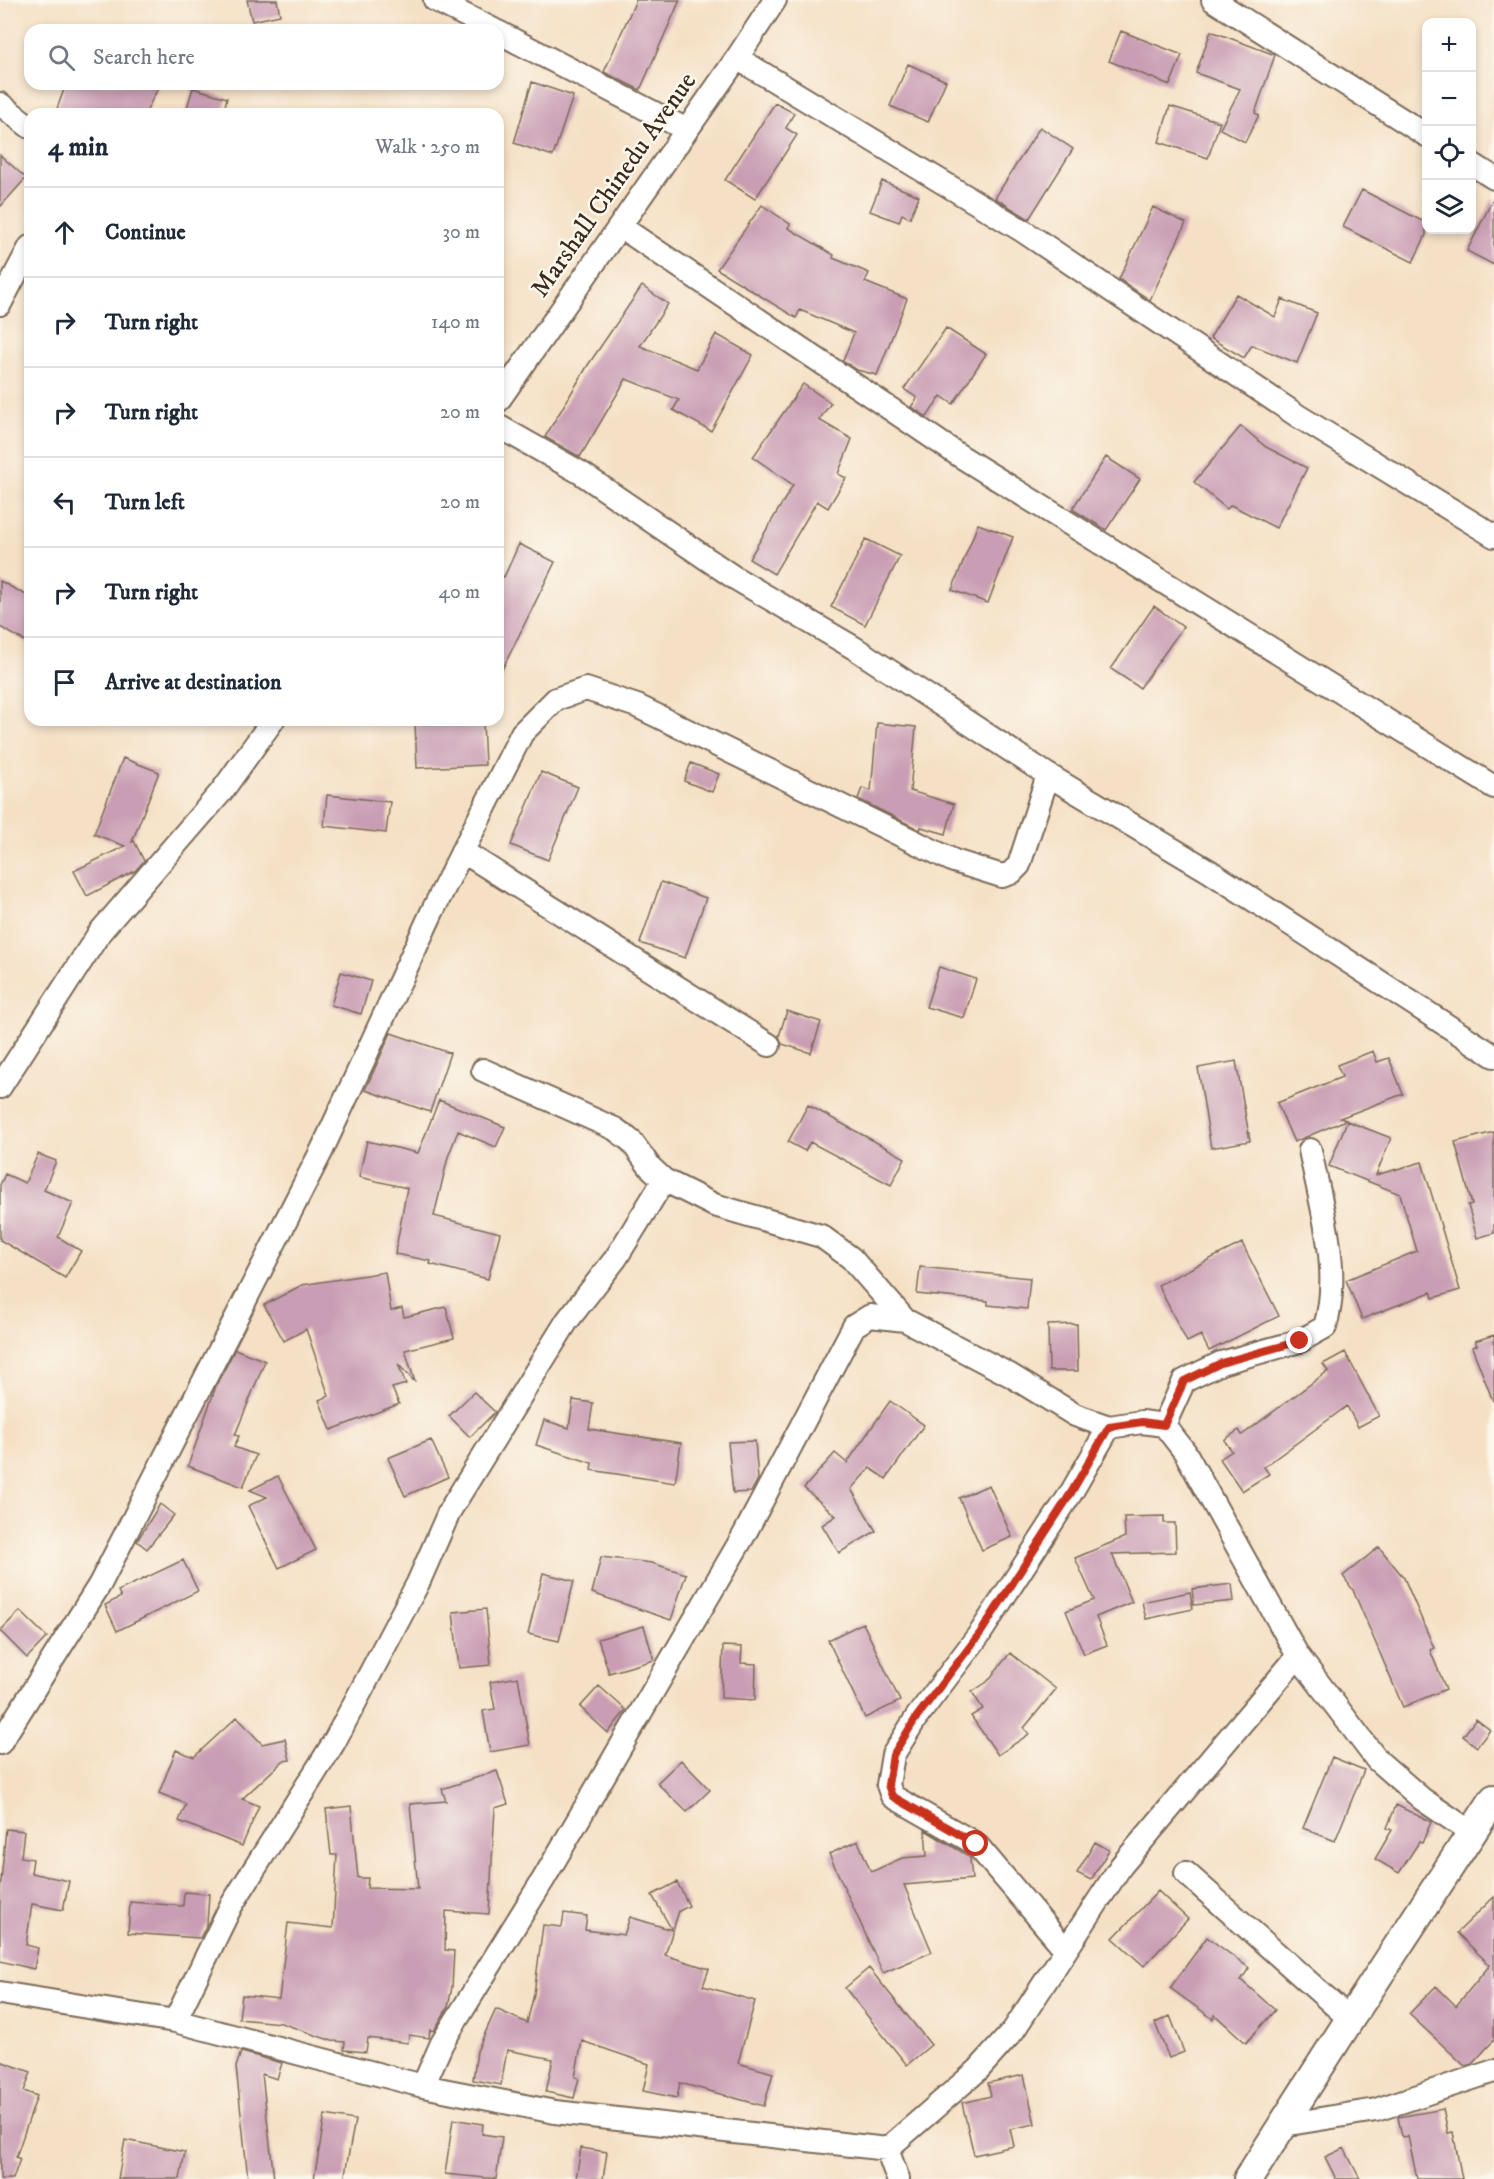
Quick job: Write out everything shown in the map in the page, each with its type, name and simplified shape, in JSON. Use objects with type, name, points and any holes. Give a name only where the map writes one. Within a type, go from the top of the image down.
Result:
[{"type":"main road","points":[[1248,2179],[1494,1799]]},
{"type":"street","points":[[435,0],[482,24]]},
{"type":"street","name":"Marshall Chinedu Avenue","points":[[504,393],[621,227],[775,0]]},
{"type":"street","points":[[1213,0],[1422,132]]},
{"type":"street","points":[[504,35],[687,130]]},
{"type":"street","points":[[737,58],[1023,231],[1298,416],[1494,536]]},
{"type":"street","points":[[0,104],[24,122]]},
{"type":"street","points":[[1476,167],[1494,178]]},
{"type":"street","points":[[621,227],[957,454],[1494,787]]},
{"type":"street","points":[[0,304],[24,258]]},
{"type":"street","points":[[504,431],[581,473],[735,578],[856,649],[1048,775],[1248,896],[1494,1056]]},
{"type":"street","points":[[0,1743],[100,1584],[322,1150],[462,852],[522,733],[556,699],[586,689],[637,706],[954,861],[1002,876],[1011,873],[1019,865],[1048,775]]},
{"type":"street","points":[[0,1087],[100,932],[222,791],[269,726]]},
{"type":"street","points":[[462,852],[769,1045]]},
{"type":"street","points":[[483,1070],[615,1129],[631,1141],[650,1167],[664,1180],[714,1205],[821,1236],[851,1258],[905,1320]]},
{"type":"street","points":[[1164,1425],[1184,1381],[1221,1363],[1300,1341],[1325,1327],[1331,1308],[1329,1248],[1310,1150]]},
{"type":"street","points":[[175,2021],[231,1906],[333,1744],[418,1583],[450,1510],[567,1321],[616,1258],[664,1180]]},
{"type":"street","points":[[423,2086],[442,2043],[543,1880],[744,1535],[854,1326],[870,1316],[905,1320],[1010,1375],[1075,1415],[1109,1427],[1142,1422],[1164,1425],[1185,1452],[1298,1656],[1377,1760],[1422,1799],[1472,1833]]},
{"type":"street","points":[[1066,1950],[976,1844],[892,1796],[888,1785],[893,1755],[916,1718],[981,1632],[1071,1493],[1109,1427]]},
{"type":"street","points":[[0,1993],[175,2021],[423,2086],[555,2112],[888,2149],[978,2070],[1013,2031],[1121,1866],[1298,1656]]},
{"type":"street","points":[[1186,1873],[1350,2019]]},
{"type":"street","points":[[1283,2125],[1376,2110],[1494,2071]]},
{"type":"street","points":[[888,2149],[898,2179]]},
{"type":"building","points":[[247,0],[277,0],[280,15],[252,21]]},
{"type":"building","points":[[636,0],[680,0],[640,90],[604,72]]},
{"type":"building","points":[[1121,31],[1182,55],[1170,85],[1109,61]]},
{"type":"building","points":[[1211,31],[1275,55],[1255,113],[1259,115],[1245,142],[1220,129],[1240,89],[1196,73]]},
{"type":"building","points":[[908,64],[946,81],[928,122],[890,106]]},
{"type":"building","points":[[532,82],[573,96],[553,156],[514,143]]},
{"type":"building","points":[[64,90],[157,90],[148,108],[57,108]]},
{"type":"building","points":[[192,90],[227,98],[224,108],[187,108]]},
{"type":"building","points":[[775,103],[794,113],[786,128],[797,135],[755,199],[725,180]]},
{"type":"building","points":[[1170,106],[1220,122],[1208,158],[1159,142]]},
{"type":"building","points":[[1040,127],[1073,149],[1029,219],[995,198]]},
{"type":"building","points":[[0,155],[24,176],[24,180],[0,207]]},
{"type":"building","points":[[882,181],[919,196],[910,218],[902,214],[899,222],[870,211]]},
{"type":"building","points":[[1362,190],[1422,221],[1422,234],[1426,235],[1413,262],[1343,227]]},
{"type":"building","points":[[1494,197],[1494,265],[1467,251]]},
{"type":"building","points":[[762,205],[790,224],[788,228],[834,255],[833,258],[869,273],[865,282],[907,299],[877,375],[857,370],[843,361],[854,333],[800,310],[796,318],[717,269]]},
{"type":"building","points":[[1153,207],[1186,223],[1150,300],[1119,279]]},
{"type":"building","points":[[642,286],[668,304],[640,346],[697,369],[716,334],[753,355],[711,431],[673,410],[679,400],[626,379],[580,457],[545,437],[588,365]]},
{"type":"building","points":[[1236,294],[1275,317],[1282,299],[1317,313],[1297,363],[1252,345],[1244,358],[1210,338]]},
{"type":"building","points":[[946,328],[986,354],[953,404],[941,396],[927,417],[911,407],[917,398],[904,389]]},
{"type":"building","points":[[803,384],[831,403],[819,420],[852,439],[838,474],[846,478],[828,508],[817,501],[774,574],[749,559],[793,485],[753,457]]},
{"type":"building","points":[[1241,426],[1266,447],[1307,468],[1276,528],[1231,505],[1227,509],[1194,482]]},
{"type":"building","points":[[1106,457],[1140,479],[1106,530],[1072,509]]},
{"type":"building","points":[[978,524],[1013,537],[988,603],[952,590]]},
{"type":"building","points":[[866,539],[900,556],[865,625],[831,607]]},
{"type":"building","points":[[519,544],[555,562],[504,666],[504,577]]},
{"type":"building","points":[[0,581],[24,594],[24,641],[0,627]]},
{"type":"building","points":[[1154,606],[1183,627],[1140,688],[1111,669]]},
{"type":"building","points":[[877,723],[916,727],[910,791],[954,804],[946,834],[921,827],[920,830],[858,799],[862,788],[871,791]]},
{"type":"building","points":[[415,726],[483,726],[485,765],[417,768]]},
{"type":"building","points":[[123,758],[159,772],[132,842],[134,841],[144,861],[135,871],[87,896],[74,871],[125,846],[94,834]]},
{"type":"building","points":[[691,763],[719,774],[712,792],[684,781]]},
{"type":"building","points":[[541,772],[578,787],[548,860],[511,845]]},
{"type":"building","points":[[327,795],[390,802],[386,833],[324,826]]},
{"type":"building","points":[[661,882],[706,898],[685,958],[640,943]]},
{"type":"building","points":[[939,967],[976,979],[964,1018],[926,1007]]},
{"type":"building","points":[[341,972],[371,981],[361,1014],[331,1005]]},
{"type":"building","points":[[787,1011],[821,1022],[811,1053],[782,1044],[779,1036]]},
{"type":"building","points":[[391,1033],[450,1053],[430,1112],[365,1090]]},
{"type":"building","points":[[1373,1051],[1377,1062],[1389,1058],[1403,1094],[1340,1118],[1346,1120],[1294,1142],[1277,1103],[1342,1077],[1337,1065]]},
{"type":"building","points":[[1236,1061],[1250,1141],[1211,1148],[1198,1068]]},
{"type":"building","points":[[439,1100],[505,1127],[496,1147],[458,1131],[448,1157],[434,1216],[500,1233],[488,1279],[430,1264],[431,1261],[395,1254],[407,1188],[359,1177],[367,1141],[418,1153]]},
{"type":"building","points":[[808,1105],[905,1158],[891,1185],[810,1142],[805,1151],[788,1142]]},
{"type":"building","points":[[1347,1121],[1391,1138],[1376,1175],[1422,1162],[1460,1290],[1433,1298],[1431,1292],[1362,1319],[1346,1280],[1417,1251],[1400,1194],[1329,1166]]},
{"type":"building","points":[[1494,1132],[1494,1233],[1477,1238],[1468,1205],[1472,1204],[1455,1142]]},
{"type":"building","points":[[38,1154],[56,1161],[44,1190],[73,1203],[58,1237],[81,1251],[65,1278],[0,1240],[0,1185],[5,1174],[25,1183]]},
{"type":"building","points":[[1242,1243],[1279,1316],[1209,1351],[1201,1335],[1187,1342],[1158,1285]]},
{"type":"building","points":[[920,1267],[1030,1278],[1027,1309],[988,1305],[988,1301],[917,1294]]},
{"type":"building","points":[[385,1272],[391,1311],[402,1308],[404,1317],[446,1307],[454,1338],[405,1350],[415,1382],[398,1364],[406,1384],[392,1388],[399,1404],[331,1430],[319,1400],[329,1396],[306,1329],[284,1341],[264,1305],[302,1285]]},
{"type":"building","points":[[1077,1324],[1078,1371],[1049,1371],[1048,1325]]},
{"type":"building","points":[[1494,1335],[1493,1401],[1472,1347],[1477,1345],[1475,1341]]},
{"type":"building","points":[[235,1349],[265,1361],[235,1435],[239,1436],[234,1447],[256,1455],[243,1487],[188,1466],[216,1386]]},
{"type":"building","points":[[1345,1352],[1379,1416],[1358,1427],[1347,1406],[1264,1467],[1269,1474],[1242,1491],[1220,1459],[1232,1451],[1224,1440],[1239,1430],[1242,1435],[1328,1371],[1323,1364]]},
{"type":"building","points":[[474,1392],[495,1412],[470,1437],[449,1416]]},
{"type":"building","points":[[573,1400],[593,1403],[589,1429],[681,1443],[675,1483],[591,1470],[592,1463],[536,1445],[544,1420],[569,1428]]},
{"type":"building","points":[[890,1401],[924,1425],[886,1479],[870,1468],[851,1489],[876,1531],[839,1553],[822,1525],[836,1516],[804,1488],[835,1453],[847,1463]]},
{"type":"building","points":[[431,1440],[448,1477],[405,1496],[388,1458]]},
{"type":"building","points":[[755,1441],[758,1479],[751,1492],[733,1493],[728,1442]]},
{"type":"building","points":[[278,1476],[316,1550],[279,1568],[248,1506],[267,1497],[250,1490]]},
{"type":"building","points":[[989,1485],[1012,1537],[982,1550],[959,1498]]},
{"type":"building","points":[[160,1504],[174,1515],[147,1549],[137,1541]]},
{"type":"building","points":[[1164,1516],[1164,1523],[1175,1523],[1176,1552],[1112,1554],[1132,1602],[1096,1617],[1107,1645],[1084,1654],[1066,1611],[1094,1600],[1075,1558],[1125,1537],[1124,1517]]},
{"type":"building","points":[[1379,1547],[1404,1578],[1434,1648],[1430,1650],[1446,1689],[1403,1707],[1353,1590],[1343,1576]]},
{"type":"building","points":[[601,1557],[652,1563],[686,1574],[671,1620],[592,1593]]},
{"type":"building","points":[[183,1560],[198,1591],[117,1631],[105,1605],[121,1597],[118,1591]]},
{"type":"building","points":[[543,1573],[574,1581],[559,1641],[528,1634]]},
{"type":"building","points":[[1232,1584],[1234,1601],[1194,1605],[1192,1589]]},
{"type":"building","points":[[1190,1592],[1193,1609],[1146,1619],[1142,1602]]},
{"type":"building","points":[[486,1609],[491,1665],[459,1668],[453,1612]]},
{"type":"building","points":[[20,1611],[47,1637],[27,1658],[0,1631]]},
{"type":"building","points":[[863,1623],[900,1701],[865,1718],[828,1640]]},
{"type":"building","points":[[644,1626],[654,1660],[609,1673],[598,1639]]},
{"type":"building","points":[[723,1646],[742,1647],[741,1663],[756,1664],[755,1700],[721,1698]]},
{"type":"building","points":[[1010,1653],[1056,1689],[1024,1728],[1029,1734],[998,1755],[971,1716],[983,1709],[972,1692],[987,1682]]},
{"type":"building","points":[[518,1677],[530,1745],[490,1752],[483,1711],[495,1709],[490,1682]]},
{"type":"building","points":[[599,1686],[626,1710],[608,1733],[580,1707]]},
{"type":"building","points":[[237,1717],[262,1744],[285,1739],[290,1760],[283,1761],[242,1799],[259,1806],[242,1846],[179,1821],[186,1804],[159,1793],[176,1750],[194,1757]]},
{"type":"building","points":[[1476,1719],[1490,1730],[1477,1747],[1463,1736]]},
{"type":"building","points":[[1332,1757],[1364,1770],[1335,1841],[1303,1828]]},
{"type":"building","points":[[681,1760],[710,1790],[687,1812],[657,1783]]},
{"type":"building","points":[[497,1771],[508,1804],[495,1808],[489,1914],[446,1911],[445,1950],[454,1951],[452,1987],[448,2007],[434,2031],[430,2030],[429,2038],[409,2035],[408,2043],[368,2038],[366,2052],[344,2050],[345,2042],[332,2041],[281,2023],[239,2019],[242,1995],[279,1999],[288,1923],[333,1928],[337,1855],[331,1855],[326,1809],[351,1806],[358,1878],[368,1878],[367,1888],[418,1889],[410,1804],[446,1801],[442,1789]]},
{"type":"building","points":[[1396,1805],[1431,1822],[1422,1843],[1419,1842],[1399,1873],[1375,1859],[1392,1830],[1387,1828]]},
{"type":"building","points":[[6,1829],[24,1831],[21,1857],[33,1859],[31,1873],[69,1881],[63,1910],[32,1904],[26,1945],[38,1948],[34,1969],[0,1961],[0,1891]]},
{"type":"building","points":[[925,1830],[970,1858],[972,1879],[904,1885],[932,1952],[883,1973],[829,1854],[858,1841],[871,1872],[902,1858],[927,1856]]},
{"type":"building","points":[[1095,1842],[1109,1850],[1091,1880],[1077,1873]]},
{"type":"building","points":[[677,1882],[689,1906],[679,1911],[665,1955],[709,1969],[703,1986],[755,2001],[738,2063],[773,2073],[764,2106],[680,2083],[677,2098],[643,2091],[649,2064],[582,2041],[575,2077],[579,2078],[574,2098],[546,2092],[553,2059],[507,2050],[501,2085],[473,2080],[477,2051],[496,2009],[527,2023],[534,1994],[543,1925],[562,1927],[564,1913],[587,1916],[585,1930],[624,1935],[630,1917],[672,1930],[652,1895]]},
{"type":"building","points":[[1158,1891],[1188,1919],[1144,1966],[1113,1938]]},
{"type":"building","points":[[184,1892],[209,1894],[207,1924],[200,1938],[128,1933],[130,1902],[183,1906]]},
{"type":"building","points":[[1494,1897],[1494,2040],[1472,2064],[1465,2066],[1409,2014],[1436,1986],[1456,2006],[1490,1965],[1457,1933]]},
{"type":"building","points":[[1207,1937],[1249,1968],[1241,1980],[1275,2010],[1246,2043],[1215,2015],[1213,2019],[1170,1988]]},
{"type":"building","points":[[869,1968],[931,2045],[907,2065],[845,1988]]},
{"type":"building","points":[[1170,2016],[1184,2052],[1169,2058],[1155,2023]]},
{"type":"building","points":[[241,2052],[282,2063],[277,2079],[262,2074],[274,2179],[248,2179],[236,2067]]},
{"type":"building","points":[[0,2061],[31,2072],[24,2091],[37,2096],[16,2157],[20,2159],[13,2179],[0,2179]]},
{"type":"building","points":[[1024,2075],[1035,2124],[1010,2129],[1014,2146],[974,2155],[962,2103],[991,2096],[988,2083]]},
{"type":"building","points":[[1443,2109],[1448,2133],[1453,2132],[1462,2179],[1417,2179],[1408,2136],[1402,2137],[1398,2117]]},
{"type":"building","points":[[325,2115],[355,2120],[344,2179],[314,2179]]},
{"type":"building","points":[[453,2119],[483,2124],[482,2134],[502,2137],[496,2179],[445,2174]]},
{"type":"building","points":[[125,2140],[185,2152],[180,2179],[118,2179]]},
{"type":"building","points":[[581,2148],[607,2152],[603,2179],[576,2179]]},
{"type":"building","points":[[1344,2148],[1360,2179],[1336,2179],[1325,2157]]},
{"type":"route","points":[[976,1844],[892,1796],[888,1785],[893,1755],[916,1718],[981,1632],[1071,1493],[1109,1427],[1142,1422],[1164,1425],[1184,1381],[1221,1363],[1300,1341]]}]
